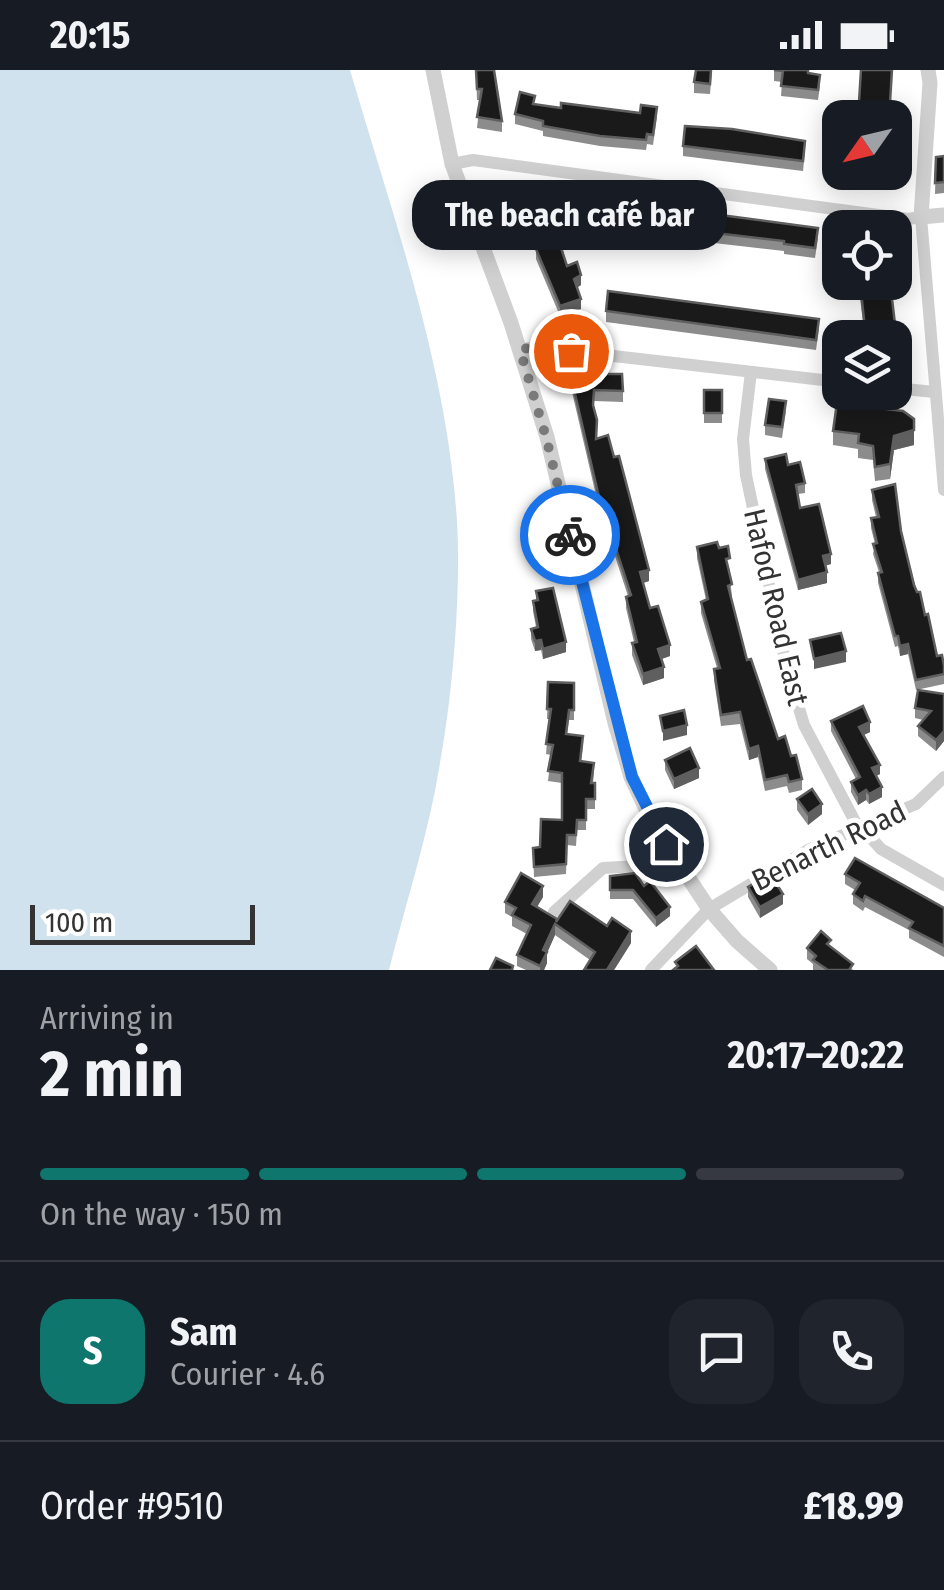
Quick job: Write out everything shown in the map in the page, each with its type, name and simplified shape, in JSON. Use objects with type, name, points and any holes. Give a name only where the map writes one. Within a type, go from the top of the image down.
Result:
[{"type":"street","points":[[434,70],[452,164],[520,350],[546,437],[615,723],[632,777],[653,824],[709,909],[736,941],[770,970]]},
{"type":"street","points":[[928,70],[921,217],[944,490]]},
{"type":"street","points":[[452,164],[473,160],[908,219],[944,216]]},
{"type":"street","points":[[520,350],[535,346],[822,380]]},
{"type":"street","name":"Hafod Road East","points":[[751,372],[743,439],[746,475],[786,665],[804,725],[861,828]]},
{"type":"street","points":[[912,390],[934,392]]},
{"type":"street","name":"Benarth Road","points":[[651,970],[709,909],[810,849],[916,804],[944,777]]},
{"type":"street","points":[[861,828],[881,848],[944,885]]},
{"type":"street","points":[[554,912],[603,868],[678,864]]},
{"type":"water","points":[[0,70],[350,70],[430,349],[451,463],[457,521],[457,611],[445,735],[430,815],[389,970],[0,970]]},
{"type":"building","points":[[476,70],[494,70],[502,121],[477,117],[482,89],[477,89]]},
{"type":"building","points":[[696,70],[711,70],[710,84],[694,82]]},
{"type":"building","points":[[774,70],[808,70],[820,75],[818,90],[781,86],[783,71]]},
{"type":"building","points":[[861,70],[892,70],[890,100],[859,100]]},
{"type":"building","points":[[520,92],[535,96],[533,104],[561,108],[561,103],[640,113],[641,105],[657,107],[653,135],[647,134],[646,140],[543,126],[543,121],[515,114]]},
{"type":"building","points":[[685,126],[805,141],[803,161],[683,146]]},
{"type":"building","points":[[944,156],[944,182],[935,183],[936,157]]},
{"type":"building","points":[[543,189],[573,215],[576,196],[818,228],[815,248],[553,214],[562,238],[551,242],[520,216]]},
{"type":"building","points":[[559,242],[567,266],[577,262],[581,275],[574,279],[581,299],[560,306],[536,249]]},
{"type":"building","points":[[608,291],[819,319],[816,340],[606,311]]},
{"type":"building","points":[[862,300],[892,300],[895,320],[864,320]]},
{"type":"building","points":[[622,374],[623,391],[594,390],[596,439],[608,435],[614,457],[619,456],[649,570],[640,572],[650,608],[658,606],[670,645],[658,649],[664,667],[643,674],[632,643],[637,642],[626,597],[631,595],[598,493],[572,381]]},
{"type":"building","points":[[704,390],[722,390],[722,413],[704,413]]},
{"type":"building","points":[[769,399],[786,401],[782,427],[765,425]]},
{"type":"building","points":[[836,410],[895,410],[914,419],[914,430],[894,436],[890,464],[875,467],[873,446],[858,443],[859,434],[833,431]]},
{"type":"building","points":[[786,454],[788,465],[800,462],[805,483],[796,485],[800,508],[819,504],[831,554],[823,556],[827,572],[798,580],[765,459]]},
{"type":"building","points":[[895,484],[914,585],[920,592],[937,656],[942,655],[944,666],[944,674],[916,680],[908,644],[900,646],[895,636],[873,544],[877,543],[871,518],[879,517],[872,490]]},
{"type":"building","points":[[717,542],[719,548],[728,546],[730,558],[726,559],[732,584],[728,586],[747,660],[751,659],[778,739],[785,736],[791,756],[796,755],[802,779],[789,782],[787,775],[765,780],[758,746],[749,749],[740,712],[721,715],[714,669],[720,668],[701,602],[708,599],[697,547]]},
{"type":"building","points":[[553,588],[566,642],[543,649],[531,629],[538,627],[533,601],[538,600],[536,591]]},
{"type":"building","points":[[841,633],[846,651],[814,659],[810,640]]},
{"type":"building","points":[[548,682],[574,683],[574,710],[569,710],[566,734],[583,736],[580,761],[594,763],[591,783],[595,783],[595,799],[586,799],[586,820],[577,820],[576,835],[567,835],[566,864],[534,867],[533,848],[540,847],[541,819],[562,820],[562,773],[548,771],[553,745],[546,744],[551,709],[547,709]]},
{"type":"building","points":[[918,690],[944,694],[944,731],[936,740],[918,726],[931,711],[915,708]]},
{"type":"building","points":[[863,706],[870,722],[859,727],[880,765],[872,768],[882,787],[858,795],[851,782],[860,777],[831,721]]},
{"type":"building","points":[[684,710],[687,725],[663,731],[660,716]]},
{"type":"building","points":[[690,748],[699,768],[674,779],[665,760]]},
{"type":"building","points":[[812,789],[822,804],[808,814],[797,799]]},
{"type":"building","points":[[855,858],[944,908],[944,946],[909,928],[913,922],[865,896],[863,901],[853,894],[860,883],[845,874]]},
{"type":"building","points":[[521,873],[543,886],[532,904],[556,922],[570,901],[607,926],[612,918],[631,931],[607,970],[584,970],[595,952],[555,924],[540,966],[517,955],[531,925],[512,915],[516,908],[505,902]]},
{"type":"building","points":[[635,873],[644,886],[650,881],[670,907],[656,918],[633,890],[610,890],[610,876]]},
{"type":"building","points":[[770,874],[783,894],[760,907],[748,887]]},
{"type":"building","points":[[821,931],[831,940],[827,944],[853,964],[849,970],[828,970],[813,960],[816,956],[807,948]]},
{"type":"building","points":[[696,946],[714,970],[673,970],[678,966],[675,962]]},
{"type":"building","points":[[496,958],[513,966],[512,970],[490,970]]},
{"type":"way so far","points":[[570,535],[520,350],[535,346],[571,351]]},
{"type":"place","name":"The beach café bar","points":[[571,351]]},
{"type":"route","points":[[570,535],[615,723],[632,777],[666,844]]}]
